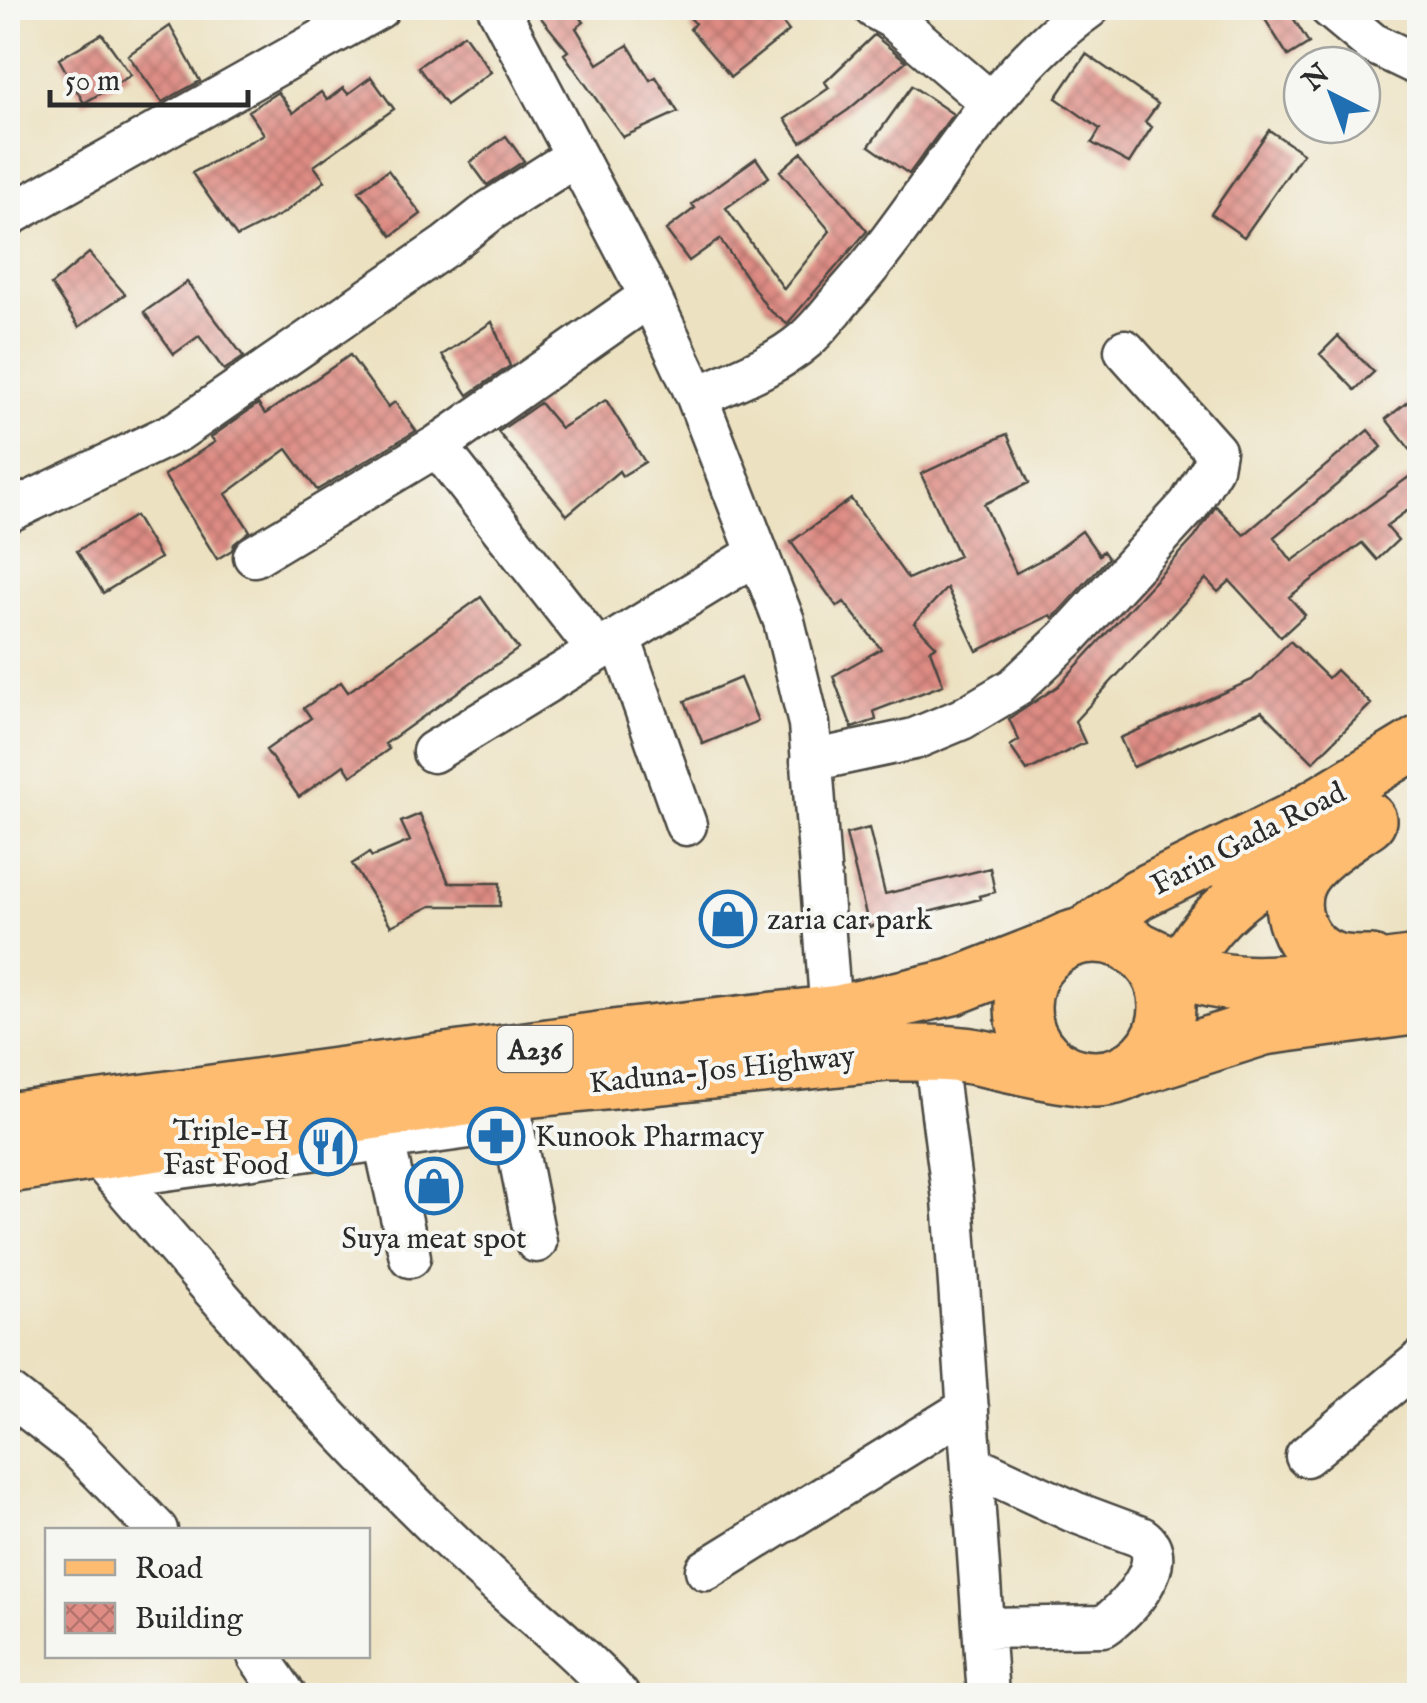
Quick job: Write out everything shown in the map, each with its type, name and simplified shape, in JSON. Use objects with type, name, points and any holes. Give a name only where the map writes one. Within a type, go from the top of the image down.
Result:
[{"type":"highway","points":[[1368,820],[1306,870],[1296,884],[1293,914],[1297,928],[1322,955],[1413,979]]},
{"type":"highway","name":"A236","points":[[1066,942],[1104,935],[1127,942],[1160,974],[1222,981],[1413,979]]},
{"type":"highway","name":"Kaduna-Jos Highway","points":[[8,1121],[621,1037],[831,1014],[953,987],[1066,942]]},
{"type":"highway","points":[[1066,942],[1030,976],[1023,1014],[1028,1034],[1041,1055],[1060,1070],[1104,1074],[1150,1053],[1163,1031],[1160,974]]},
{"type":"highway","name":"A236","points":[[1104,1074],[1413,979]]},
{"type":"highway","name":"Kaduna-Jos Highway","points":[[8,1165],[105,1165],[868,1055],[934,1052],[1104,1074]]},
{"type":"main road","name":"Farin Gada Road","points":[[1066,942],[1139,894],[1290,820],[1420,741]]},
{"type":"main road","name":"Farin Gada Road","points":[[1160,974],[1239,896],[1268,875],[1368,820],[1420,781]]},
{"type":"street","points":[[8,216],[379,8]]},
{"type":"street","points":[[498,8],[650,296],[697,397],[784,621],[809,724],[831,1014]]},
{"type":"street","points":[[874,8],[892,18],[990,102]]},
{"type":"street","points":[[697,397],[758,369],[805,340],[915,209],[990,102],[1057,30],[1088,8]]},
{"type":"street","points":[[1330,8],[1372,43],[1420,66]]},
{"type":"street","points":[[8,512],[178,432],[490,211],[576,156]]},
{"type":"street","points":[[254,556],[437,446],[650,296]]},
{"type":"street","points":[[811,761],[914,740],[962,719],[1014,688],[1067,638],[1189,505],[1212,468],[1215,451],[1125,350]]},
{"type":"street","points":[[437,446],[609,644],[686,825]]},
{"type":"street","points":[[432,752],[757,554]]},
{"type":"street","points":[[934,1052],[953,1199],[988,1696]]},
{"type":"street","points":[[105,1165],[384,1141],[510,1107],[536,1242]]},
{"type":"street","points":[[384,1141],[410,1256]]},
{"type":"street","points":[[105,1165],[323,1413],[456,1547],[586,1660],[618,1696]]},
{"type":"street","points":[[1306,1456],[1420,1361]]},
{"type":"street","points":[[8,1393],[77,1447],[155,1528]]},
{"type":"street","points":[[706,1570],[968,1408]]},
{"type":"street","points":[[972,1465],[1141,1538],[1148,1542],[1153,1554],[1146,1579],[1104,1626],[985,1628]]},
{"type":"street","points":[[259,1658],[286,1696]]},
{"type":"building","points":[[533,8],[573,8],[584,22],[576,28],[598,64],[628,45],[650,80],[656,77],[678,112],[623,137],[564,54],[568,51]]},
{"type":"building","points":[[681,8],[770,8],[789,31],[731,77],[690,29],[695,23]]},
{"type":"building","points":[[1258,8],[1287,8],[1309,43],[1282,46]]},
{"type":"building","points":[[170,26],[200,81],[162,102],[128,55]]},
{"type":"building","points":[[102,34],[131,75],[84,103],[59,59]]},
{"type":"building","points":[[464,34],[491,72],[446,105],[418,67]]},
{"type":"building","points":[[874,35],[906,61],[848,110],[801,142],[785,119],[829,88],[825,82]]},
{"type":"building","points":[[1086,54],[1158,104],[1145,122],[1152,127],[1129,163],[1092,143],[1100,129],[1056,98]]},
{"type":"building","points":[[371,77],[394,109],[314,166],[325,181],[284,213],[237,237],[192,173],[264,134],[248,111],[278,92],[293,113],[321,92],[327,100],[343,88],[348,94]]},
{"type":"building","points":[[912,86],[953,114],[909,174],[869,146]]},
{"type":"building","points":[[1269,130],[1282,139],[1282,145],[1291,145],[1303,153],[1244,237],[1211,214]]},
{"type":"building","points":[[506,136],[524,161],[487,185],[470,162]]},
{"type":"building","points":[[802,152],[867,231],[787,324],[768,309],[720,239],[689,261],[666,230],[695,208],[692,204],[756,158],[769,177],[726,208],[784,289],[830,231],[780,171]]},
{"type":"building","points":[[388,170],[421,214],[392,236],[359,191]]},
{"type":"building","points":[[89,253],[125,294],[79,327],[51,285]]},
{"type":"building","points":[[187,282],[244,357],[224,370],[199,336],[174,354],[144,312]]},
{"type":"building","points":[[492,322],[510,366],[468,395],[442,355]]},
{"type":"building","points":[[1338,336],[1374,372],[1355,390],[1320,354]]},
{"type":"building","points":[[350,355],[388,407],[395,402],[416,431],[317,490],[287,449],[226,494],[250,531],[217,559],[164,475],[215,442],[211,437],[258,404],[265,414]]},
{"type":"building","points":[[1420,392],[1420,462],[1386,419]]},
{"type":"building","points":[[606,400],[645,462],[622,476],[619,471],[567,515],[498,432],[540,403],[561,428]]},
{"type":"building","points":[[1368,430],[1382,447],[1274,537],[1292,561],[1420,469],[1420,501],[1386,526],[1398,540],[1377,560],[1362,543],[1289,597],[1305,615],[1281,637],[1230,581],[1218,592],[1206,579],[1075,721],[1085,743],[1027,771],[1010,746],[1019,740],[1009,719],[1058,686],[1195,537],[1216,506],[1244,535]]},
{"type":"building","points":[[1007,434],[1029,483],[984,504],[1016,573],[1050,555],[1082,531],[1099,555],[1103,551],[1108,558],[1053,618],[1051,615],[977,651],[947,588],[914,623],[936,646],[930,650],[943,685],[874,711],[876,720],[852,728],[833,676],[881,649],[844,602],[837,607],[791,542],[851,499],[908,579],[959,556],[921,474]]},
{"type":"building","points":[[135,516],[160,558],[103,593],[77,551]]},
{"type":"building","points":[[481,597],[518,649],[385,744],[389,749],[351,776],[344,765],[299,797],[266,750],[311,718],[304,708],[341,682],[348,692]]},
{"type":"building","points":[[1290,641],[1328,678],[1336,670],[1371,704],[1313,762],[1262,711],[1133,767],[1120,738],[1252,680]]},
{"type":"building","points":[[740,678],[758,721],[703,744],[685,701]]},
{"type":"building","points":[[420,814],[449,883],[500,883],[500,906],[431,906],[391,926],[352,864],[369,853],[372,857],[410,841],[401,822]]},
{"type":"building","points":[[869,828],[885,894],[990,868],[995,892],[869,927],[846,834]]},
{"type":"place","name":"zaria car park","points":[[728,919]]},
{"type":"place","name":"Kunook Pharmacy","points":[[496,1136]]},
{"type":"place","name":"Triple-H Fast Food","points":[[328,1147]]},
{"type":"place","name":"Suya meat spot","points":[[434,1186]]}]
